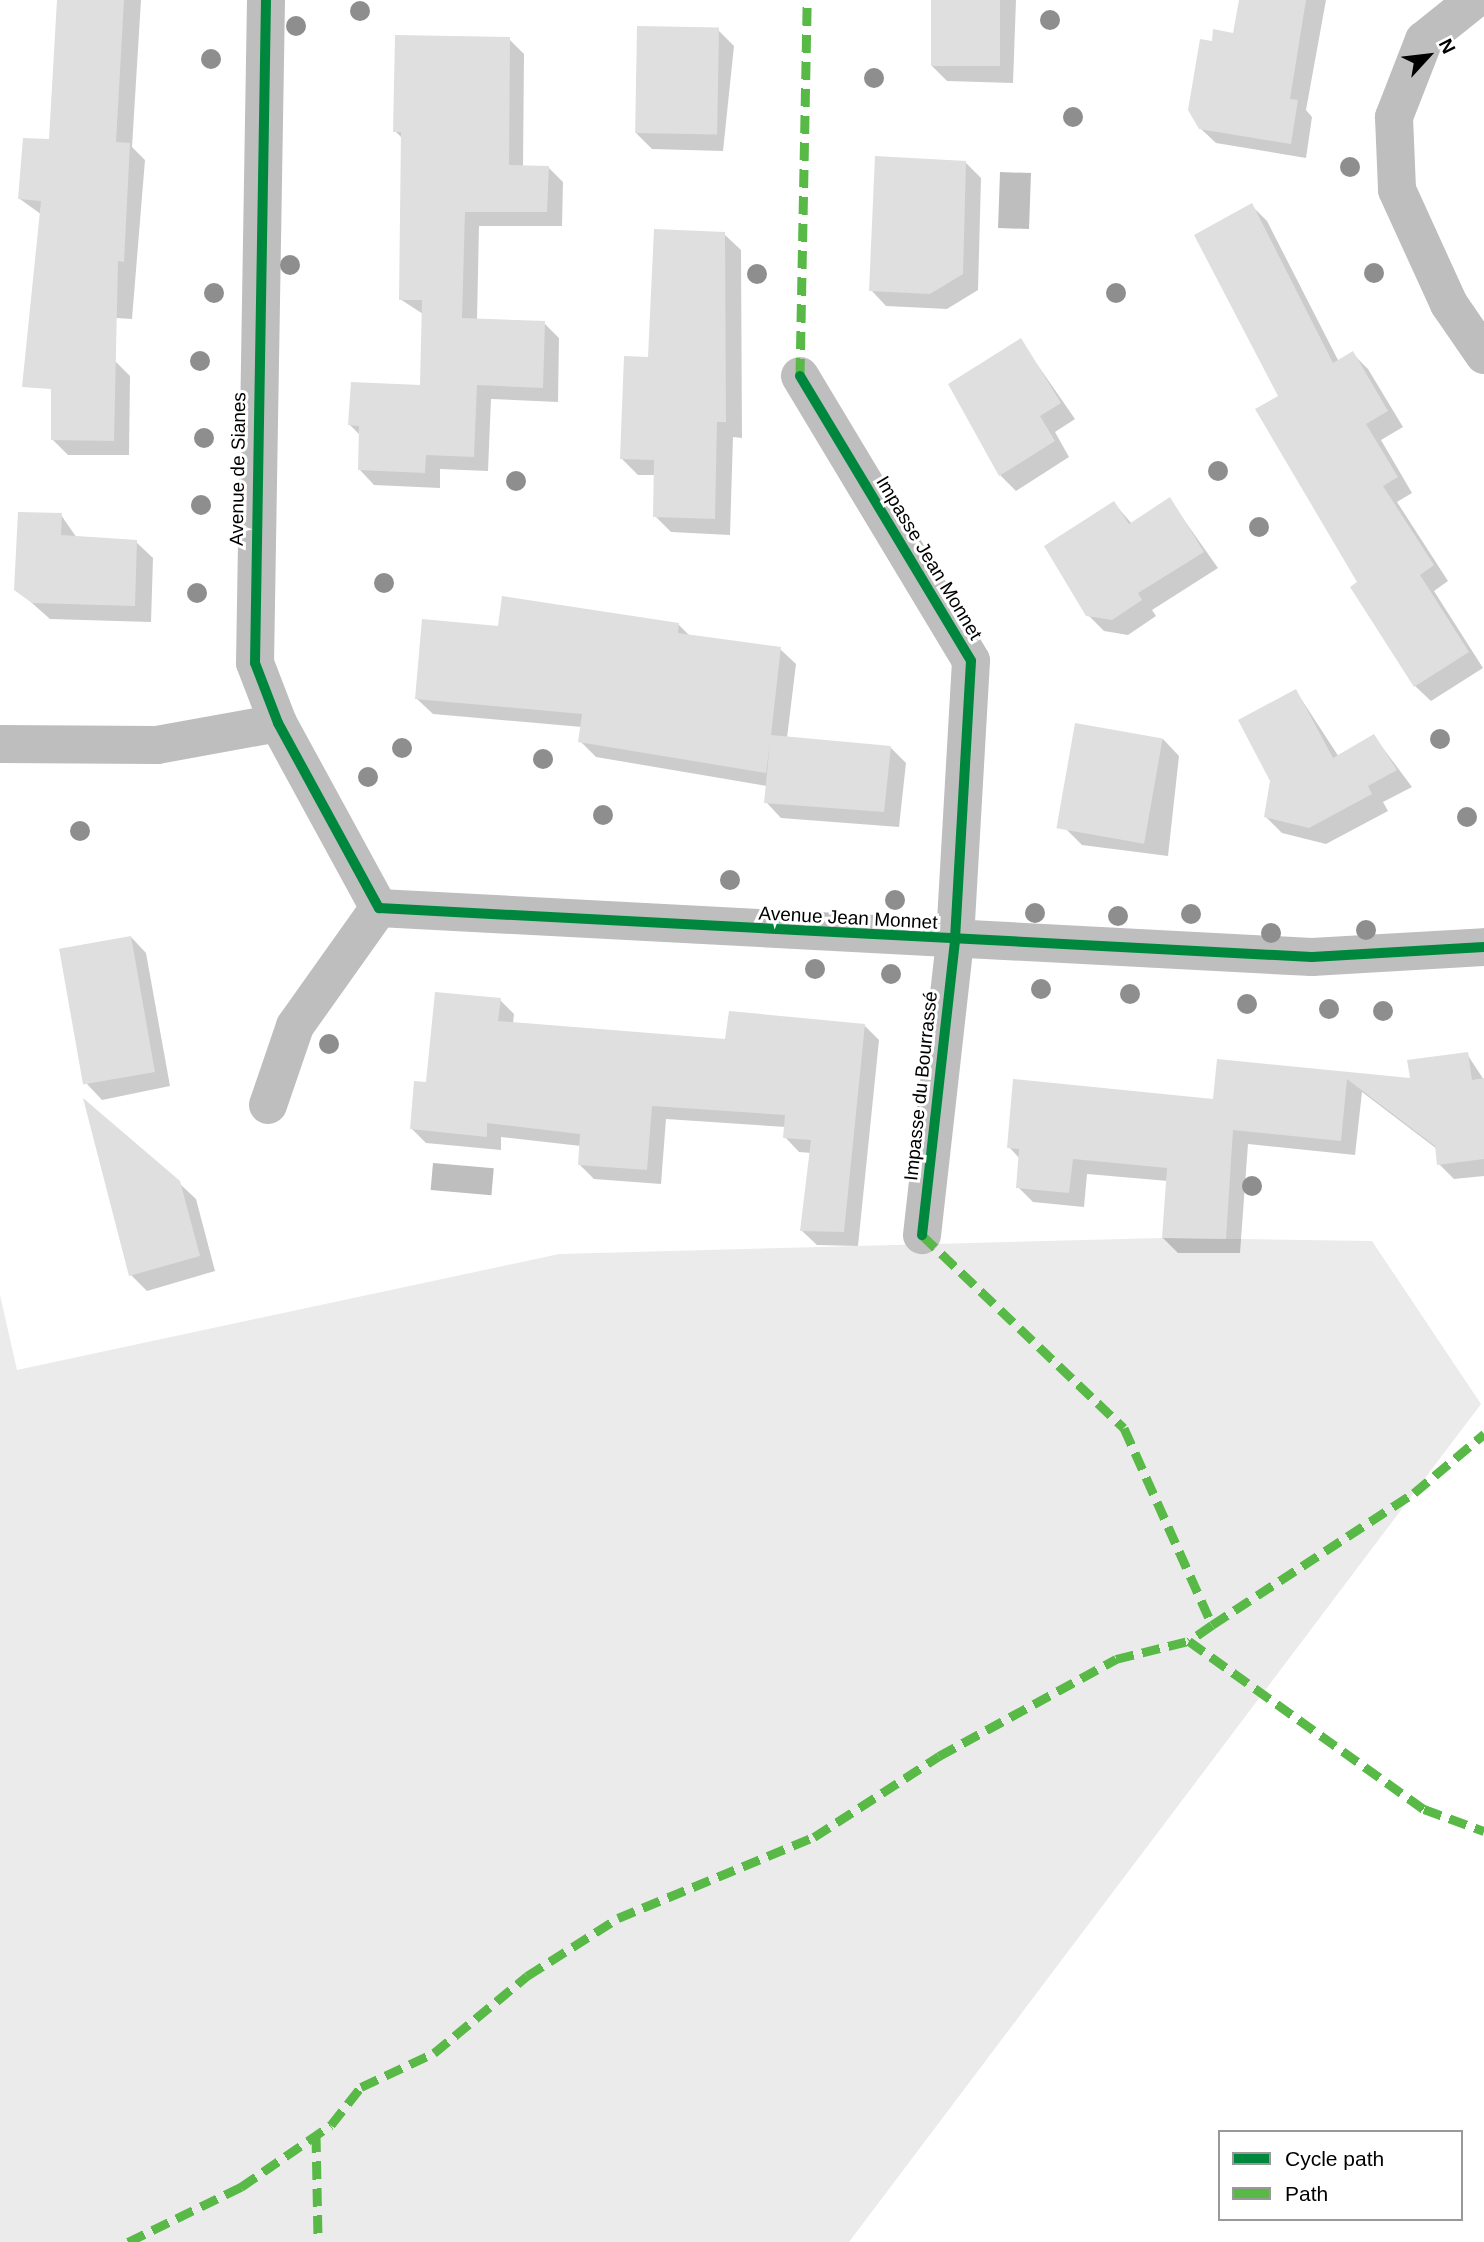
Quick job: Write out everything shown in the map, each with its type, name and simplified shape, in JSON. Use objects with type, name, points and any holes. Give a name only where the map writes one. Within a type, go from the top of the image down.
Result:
[{"type":"street","name":"Avenue de Sianes","points":[[266,0],[255,663],[278,723],[379,908]]},
{"type":"street","points":[[1474,0],[1424,40],[1394,117],[1397,190],[1449,304],[1484,355]]},
{"type":"street","name":"Impasse Jean Monnet","points":[[800,376],[971,661],[955,941]]},
{"type":"street","points":[[0,744],[157,745],[278,723]]},
{"type":"street","points":[[268,1105],[295,1026],[379,908]]},
{"type":"street","name":"Avenue Jean Monnet","points":[[379,908],[955,941],[1312,957],[1484,947]]},
{"type":"street","name":"Impasse du Bourrassé","points":[[922,1235],[955,941]]},
{"type":"shaded area","points":[[1000,172],[1031,173],[1029,229],[998,228]]},
{"type":"shaded area","points":[[433,1163],[494,1168],[491,1195],[431,1190]]},
{"type":"shaded area","points":[[1162,1238],[1372,1241],[1481,1404],[849,2242],[0,2242],[0,1295],[17,1370],[559,1254]]},
{"type":"building","points":[[57,0],[124,0],[116,142],[130,143],[124,262],[118,261],[114,441],[51,440],[51,389],[22,387],[41,201],[18,199],[23,138],[49,139]]},
{"type":"building","points":[[931,0],[1000,0],[1000,66],[931,66]]},
{"type":"building","points":[[1239,0],[1306,0],[1290,99],[1298,100],[1291,144],[1199,129],[1188,110],[1200,39],[1212,41],[1213,29],[1233,33]]},
{"type":"building","points":[[637,26],[719,27],[717,134],[635,133]]},
{"type":"building","points":[[395,35],[510,37],[509,165],[549,166],[547,212],[465,212],[462,318],[545,321],[543,388],[477,385],[474,457],[426,455],[425,473],[358,470],[359,426],[348,425],[351,382],[420,385],[422,300],[399,300],[401,132],[393,132]]},
{"type":"building","points":[[875,156],[966,161],[963,274],[930,294],[869,291]]},
{"type":"building","points":[[1252,203],[1333,363],[1353,351],[1388,411],[1366,424],[1398,477],[1383,486],[1434,565],[1420,575],[1469,652],[1414,687],[1350,587],[1357,582],[1255,409],[1278,396],[1194,235]]},
{"type":"building","points":[[654,229],[725,232],[726,422],[717,422],[715,519],[653,517],[654,460],[620,459],[624,356],[648,357]]},
{"type":"building","points":[[1021,338],[1061,403],[1040,416],[1055,441],[999,476],[948,384]]},
{"type":"building","points":[[1170,497],[1204,552],[1138,593],[1142,600],[1112,620],[1086,616],[1044,546],[1114,501],[1129,524]]},
{"type":"building","points":[[18,512],[62,513],[61,535],[137,540],[135,606],[32,603],[14,590]]},
{"type":"building","points":[[502,596],[679,623],[678,633],[781,647],[771,735],[891,746],[884,812],[764,803],[770,743],[766,773],[578,742],[582,714],[415,699],[422,619],[498,626]]},
{"type":"building","points":[[1296,689],[1333,758],[1374,734],[1397,770],[1368,786],[1372,794],[1309,828],[1264,817],[1270,781],[1238,720]]},
{"type":"building","points":[[1075,723],[1163,738],[1144,844],[1056,828]]},
{"type":"building","points":[[131,936],[155,1072],[83,1085],[59,949]]},
{"type":"building","points":[[435,992],[501,998],[498,1021],[725,1039],[729,1011],[865,1024],[844,1232],[800,1231],[811,1140],[783,1138],[785,1115],[652,1106],[647,1170],[578,1165],[580,1134],[487,1123],[487,1137],[410,1129],[414,1081],[426,1082]]},
{"type":"building","points":[[1468,1052],[1472,1080],[1484,1078],[1484,1159],[1437,1165],[1435,1146],[1347,1079],[1341,1141],[1233,1130],[1226,1239],[1162,1238],[1167,1168],[1073,1159],[1069,1193],[1016,1188],[1019,1149],[1007,1148],[1013,1079],[1213,1099],[1217,1059],[1410,1078],[1407,1060]]},
{"type":"building","points":[[83,1098],[180,1181],[200,1256],[129,1276]]},
{"type":"marked path","points":[[800,376],[807,0]]},
{"type":"marked path","points":[[922,1235],[1124,1428],[1212,1625],[1189,1641],[1424,1809],[1484,1831]]},
{"type":"marked path","points":[[1212,1625],[1414,1493],[1484,1434]]},
{"type":"marked path","points":[[128,2242],[241,2187],[331,2125],[361,2087],[434,2053],[527,1976],[618,1918],[814,1837],[939,1756],[1116,1659],[1189,1641]]},
{"type":"marked path","points":[[316,2134],[318,2242]]},
{"type":"cycle path","points":[[266,0],[255,663],[278,723],[379,908],[1312,957],[1484,947]]},
{"type":"cycle path","points":[[800,376],[971,661],[955,941],[922,1235]]}]
